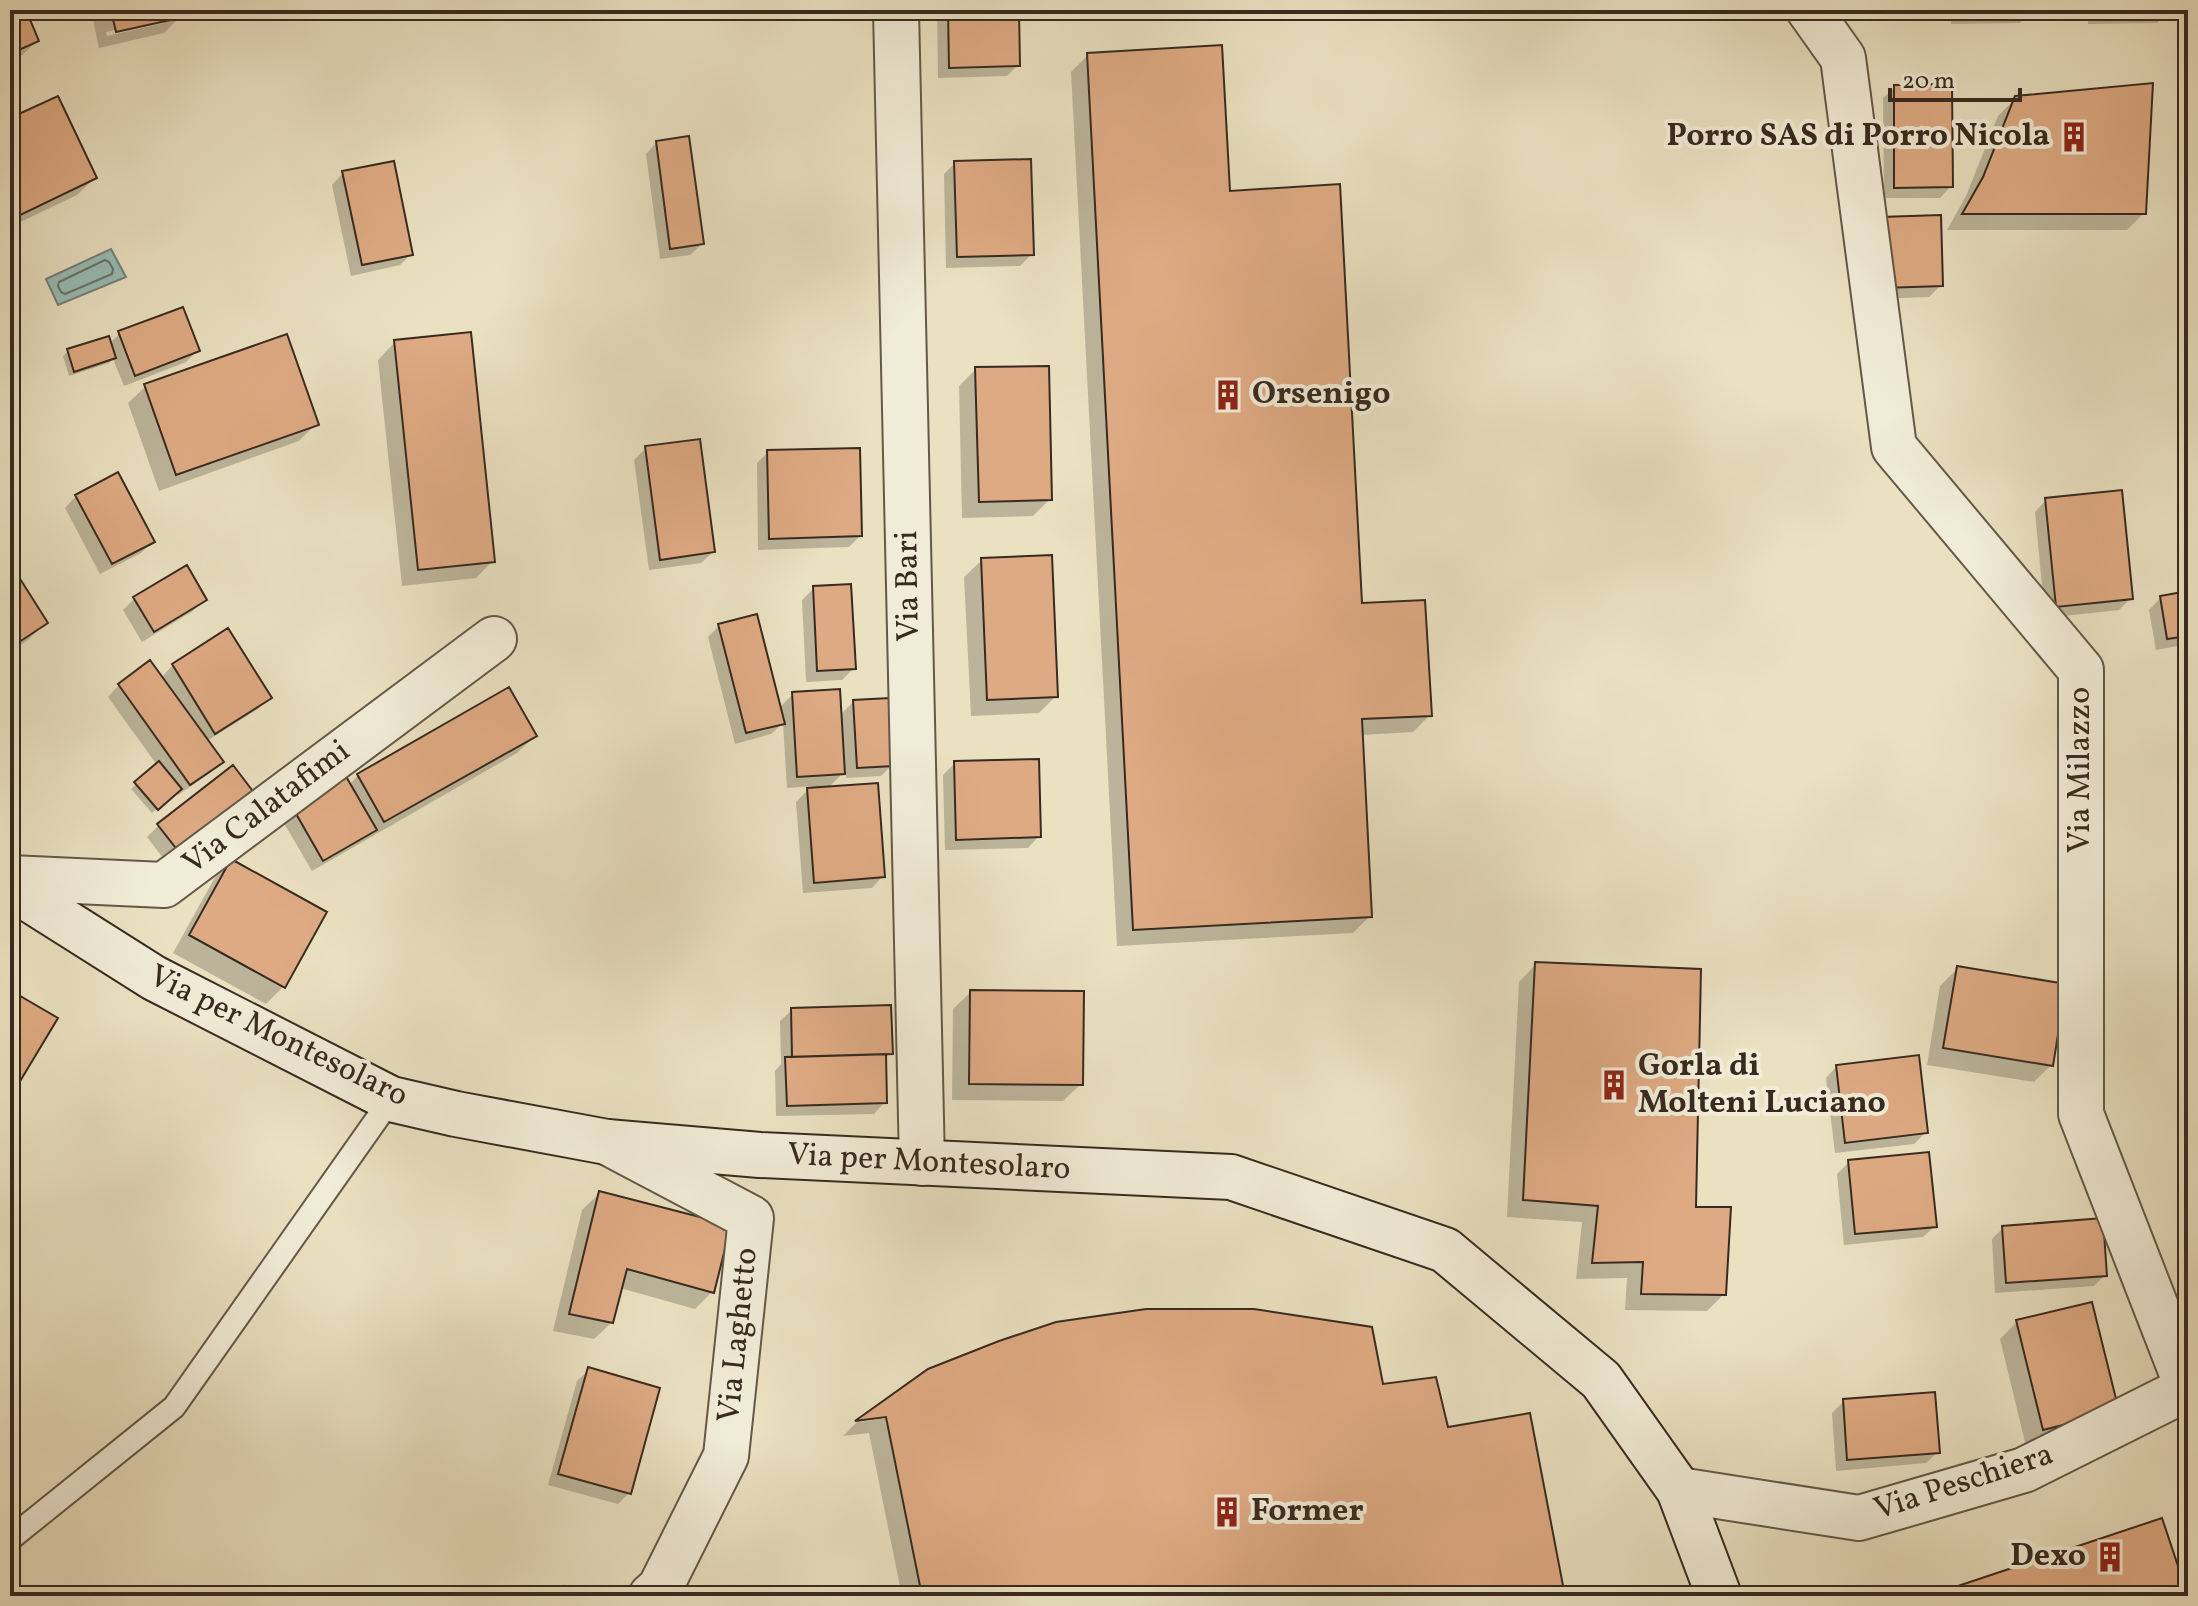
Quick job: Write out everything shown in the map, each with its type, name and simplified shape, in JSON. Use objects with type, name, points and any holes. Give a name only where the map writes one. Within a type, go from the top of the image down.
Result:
[{"type":"street","name":"Via Bari","points":[[896,10],[922,1163]]},
{"type":"street","name":"Via Milazzo","points":[[1809,10],[1843,58],[1894,447],[2081,670],[2081,1114],[2188,1389]]},
{"type":"street","name":"Via Calatafimi","points":[[10,878],[164,885],[494,639]]},
{"type":"street","name":"Via per Montesolaro","points":[[10,887],[154,978],[391,1099],[607,1142],[760,1155],[1231,1177],[1445,1250],[1601,1380],[1679,1490],[1719,1596]]},
{"type":"street","name":"Via Laghetto","points":[[607,1142],[751,1218],[726,1456],[660,1588],[651,1596]]},
{"type":"street","name":"Via Peschiera","points":[[1679,1490],[1859,1518],[2024,1470],[2188,1389]]},
{"type":"lane","points":[[10,1539],[174,1407],[391,1099]]},
{"type":"water","points":[[111,249],[126,277],[58,305],[46,279]]},
{"type":"building","points":[[10,10],[26,10],[39,41],[10,54]]},
{"type":"building","points":[[111,10],[182,10],[184,17],[116,32]]},
{"type":"building","points":[[948,10],[1019,10],[1020,66],[949,68]]},
{"type":"building","points":[[1962,10],[2033,10],[2033,12],[1962,14]]},
{"type":"building","points":[[2099,10],[2171,10],[2171,12],[2099,13]]},
{"type":"building","name":"Orsenigo","points":[[1222,45],[1230,191],[1340,184],[1362,603],[1425,600],[1432,716],[1362,719],[1372,917],[1133,930],[1087,53]]},
{"type":"building","name":"Porro SAS di Porro Nicola","points":[[2153,83],[2146,214],[1962,214],[1983,177],[2015,96]]},
{"type":"building","points":[[1952,84],[1953,187],[1894,188],[1894,85]]},
{"type":"building","points":[[58,96],[97,178],[10,220],[10,118]]},
{"type":"building","points":[[689,136],[704,244],[670,249],[656,141]]},
{"type":"building","points":[[1031,159],[1034,255],[957,257],[954,161]]},
{"type":"building","points":[[394,161],[413,255],[362,265],[342,171]]},
{"type":"building","points":[[1941,215],[1943,286],[1882,288],[1880,217]]},
{"type":"building","points":[[183,307],[200,351],[135,376],[118,331]]},
{"type":"building","points":[[471,332],[495,562],[418,570],[394,340]]},
{"type":"building","points":[[287,334],[319,425],[176,475],[144,384]]},
{"type":"building","points":[[109,336],[116,358],[74,372],[67,349]]},
{"type":"building","points":[[1049,366],[1052,500],[979,502],[975,367]]},
{"type":"building","points":[[700,439],[715,552],[660,560],[645,446]]},
{"type":"building","points":[[860,448],[862,536],[769,539],[767,450]]},
{"type":"building","points":[[118,472],[155,542],[112,564],[75,495]]},
{"type":"building","points":[[2122,490],[2133,599],[2056,607],[2045,498]]},
{"type":"building","points":[[1052,555],[1058,697],[987,700],[981,558]]},
{"type":"building","points":[[10,563],[48,623],[10,648]]},
{"type":"building","points":[[187,565],[207,600],[154,632],[133,597]]},
{"type":"building","points":[[851,584],[856,669],[817,671],[813,586]]},
{"type":"building","points":[[2188,591],[2188,636],[2167,639],[2160,596]]},
{"type":"building","points":[[757,614],[785,724],[746,733],[718,624]]},
{"type":"building","points":[[228,628],[272,698],[215,734],[172,664]]},
{"type":"building","points":[[150,660],[224,762],[190,785],[118,684]]},
{"type":"building","points":[[509,687],[537,736],[384,822],[357,774]]},
{"type":"building","points":[[840,689],[845,774],[797,777],[792,692]]},
{"type":"building","points":[[890,698],[894,766],[857,768],[853,700]]},
{"type":"building","points":[[1039,759],[1041,837],[956,840],[954,761]]},
{"type":"building","points":[[159,761],[182,789],[158,810],[134,782]]},
{"type":"building","points":[[233,765],[255,794],[179,852],[157,824]]},
{"type":"building","points":[[344,773],[377,830],[323,861],[291,805]]},
{"type":"building","points":[[878,783],[885,877],[814,883],[807,788]]},
{"type":"building","points":[[231,859],[327,912],[285,988],[189,935]]},
{"type":"building","name":"Gorla di Molteni Luciano","points":[[1535,962],[1701,969],[1696,1207],[1731,1207],[1726,1295],[1641,1294],[1643,1262],[1592,1263],[1598,1206],[1523,1200]]},
{"type":"building","points":[[1957,966],[2066,984],[2053,1066],[1943,1048]]},
{"type":"building","points":[[10,990],[58,1018],[10,1098]]},
{"type":"building","points":[[970,990],[1084,991],[1083,1085],[969,1084]]},
{"type":"building","points":[[891,1005],[893,1054],[792,1057],[791,1008]]},
{"type":"building","points":[[886,1054],[887,1103],[787,1106],[785,1057]]},
{"type":"building","points":[[1919,1055],[1928,1133],[1845,1143],[1836,1065]]},
{"type":"building","points":[[1929,1152],[1937,1227],[1855,1234],[1848,1160]]},
{"type":"building","points":[[599,1191],[731,1225],[714,1293],[627,1269],[613,1323],[569,1314]]},
{"type":"building","points":[[2103,1218],[2107,1276],[2006,1283],[2002,1226]]},
{"type":"building","points":[[2092,1302],[2119,1411],[2043,1430],[2016,1320]]},
{"type":"building","name":"Former","points":[[1146,1309],[1254,1309],[1372,1327],[1383,1384],[1436,1377],[1448,1427],[1530,1413],[1565,1596],[922,1596],[886,1417],[855,1421],[928,1369],[999,1341],[1056,1322]]},
{"type":"building","points":[[588,1367],[660,1388],[631,1494],[558,1474]]},
{"type":"building","points":[[1935,1392],[1940,1453],[1847,1460],[1843,1399]]},
{"type":"building","name":"Dexo","points":[[2162,1518],[2188,1596],[1928,1596]]},
{"type":"building","points":[[564,1586],[568,1596],[539,1596]]},
{"type":"place","name":"Porro SAS di Porro Nicola","points":[[2074,137]]},
{"type":"place","name":"Orsenigo","points":[[1228,395]]},
{"type":"place","name":"Gorla di Molteni Luciano","points":[[1614,1085]]},
{"type":"place","name":"Former","points":[[1227,1512]]},
{"type":"place","name":"Dexo","points":[[2110,1557]]}]
